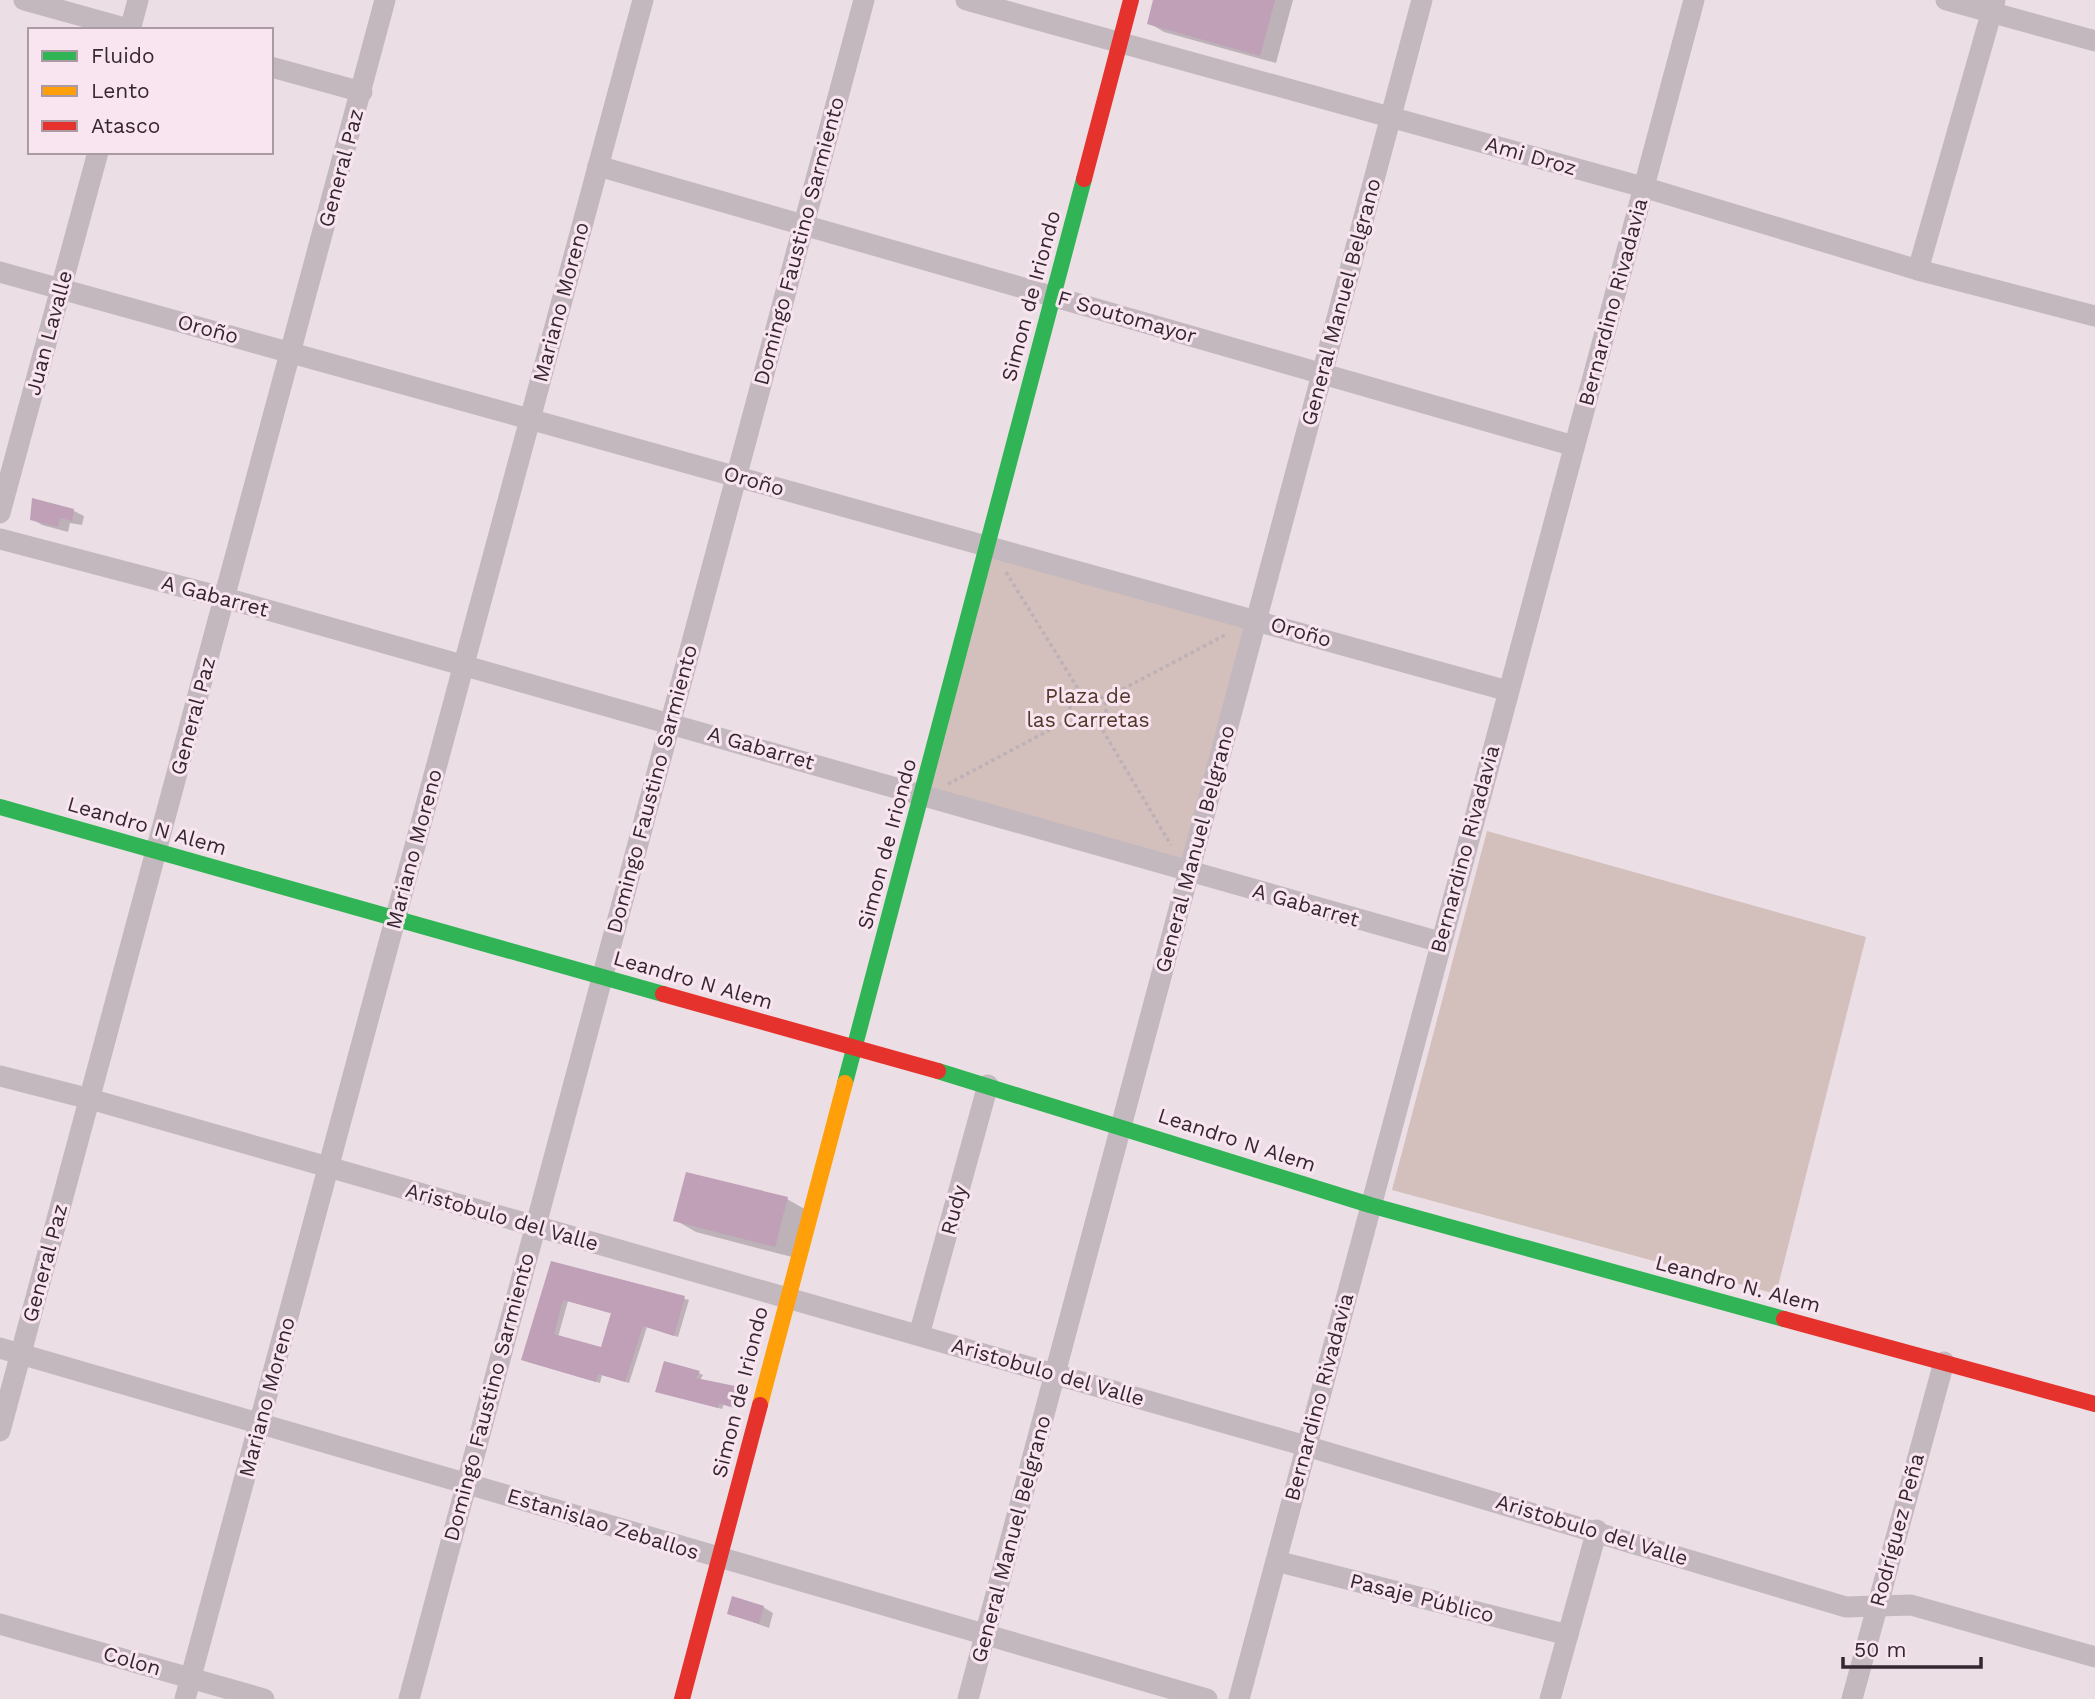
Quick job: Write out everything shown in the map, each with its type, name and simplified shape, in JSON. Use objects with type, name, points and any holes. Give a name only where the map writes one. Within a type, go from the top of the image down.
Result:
[{"type":"street","points":[[24,0],[124,28]]},
{"type":"street","points":[[131,28],[138,0]]},
{"type":"street","name":"General Paz","points":[[0,1431],[385,0]]},
{"type":"street","name":"Mariano Moreno","points":[[185,1699],[643,0]]},
{"type":"street","name":"Domingo Faustino Sarmiento","points":[[409,1699],[864,0]]},
{"type":"street","name":"Ami Droz","points":[[966,0],[1643,187],[1918,270],[2095,316]]},
{"type":"street","name":"Simon de Iriondo","points":[[682,1699],[786,1298],[930,791],[985,546],[1131,0]]},
{"type":"street","name":"General Manuel Belgrano","points":[[968,1699],[1422,0]]},
{"type":"street","name":"Bernardino Rivadavia","points":[[1239,1699],[1694,0]]},
{"type":"street","points":[[1946,0],[1994,6],[2095,41]]},
{"type":"street","points":[[1918,270],[1994,6]]},
{"type":"street","points":[[273,68],[362,92]]},
{"type":"street","name":"Juan Lavalle","points":[[0,513],[96,154]]},
{"type":"street","name":"F Soutomayor","points":[[598,166],[1574,446]]},
{"type":"street","name":"Oroño","points":[[0,272],[1508,691]]},
{"type":"street","name":"A Gabarret","points":[[0,539],[225,598],[670,723],[930,791],[1189,872],[1440,942]]},
{"type":"street","name":"Leandro N Alem","points":[[0,807],[988,1085],[1370,1205]]},
{"type":"street","name":"Aristobulo del Valle","points":[[0,1076],[90,1099],[1306,1446],[1597,1530],[1846,1607],[1910,1605],[2095,1657]]},
{"type":"street","name":"Rudy","points":[[919,1335],[988,1085]]},
{"type":"street","name":"Leandro N. Alem","points":[[1370,1205],[2095,1404]]},
{"type":"street","name":"Estanislao Zeballos","points":[[0,1348],[1207,1699]]},
{"type":"street","name":"Rodríguez Peña","points":[[1852,1699],[1944,1362]]},
{"type":"street","points":[[1550,1699],[1597,1530]]},
{"type":"street","name":"Pasaje Público","points":[[1276,1561],[1567,1634]]},
{"type":"street","name":"Colon","points":[[0,1624],[264,1699]]},
{"type":"path","points":[[1005,569],[1080,692]]},
{"type":"path","points":[[1104,699],[1233,631]]},
{"type":"path","points":[[1092,691],[1104,699],[1106,715],[1099,724],[1081,726],[1072,718],[1071,701],[1080,692],[1092,691]]},
{"type":"path","points":[[930,791],[1072,718]]},
{"type":"path","points":[[1099,724],[1175,850]]},
{"type":"green space","name":"Plaza de las Carretas","points":[[985,546],[1256,620],[1189,872],[922,793]]},
{"type":"green space","points":[[1487,831],[1866,937],[1776,1294],[1392,1190]]},
{"type":"building","points":[[1153,0],[1275,0],[1260,56],[1147,24]]},
{"type":"building","points":[[32,498],[74,509],[72,521],[60,518],[58,527],[30,520]]},
{"type":"building","points":[[686,1172],[788,1197],[775,1247],[673,1221]]},
{"type":"building","points":[[551,1261],[685,1296],[674,1336],[643,1326],[625,1382],[598,1374],[596,1382],[521,1360]],"holes":[[[563,1300],[611,1313],[601,1347],[554,1334]]]},
{"type":"building","points":[[664,1361],[700,1371],[696,1378],[735,1386],[730,1407],[719,1403],[718,1408],[655,1392]]},
{"type":"building","points":[[732,1596],[764,1606],[759,1624],[727,1614]]},
{"type":"traffic: fast","points":[[845,1083],[1084,179]]},
{"type":"traffic: fast","points":[[0,807],[663,994]]},
{"type":"traffic: fast","points":[[938,1071],[1370,1205],[1784,1319]]},
{"type":"traffic: slow","points":[[760,1405],[845,1083]]},
{"type":"traffic: jam","points":[[1084,179],[1131,0]]},
{"type":"traffic: jam","points":[[663,994],[938,1071]]},
{"type":"traffic: jam","points":[[1784,1319],[2095,1404]]},
{"type":"traffic: jam","points":[[682,1699],[760,1405]]}]
